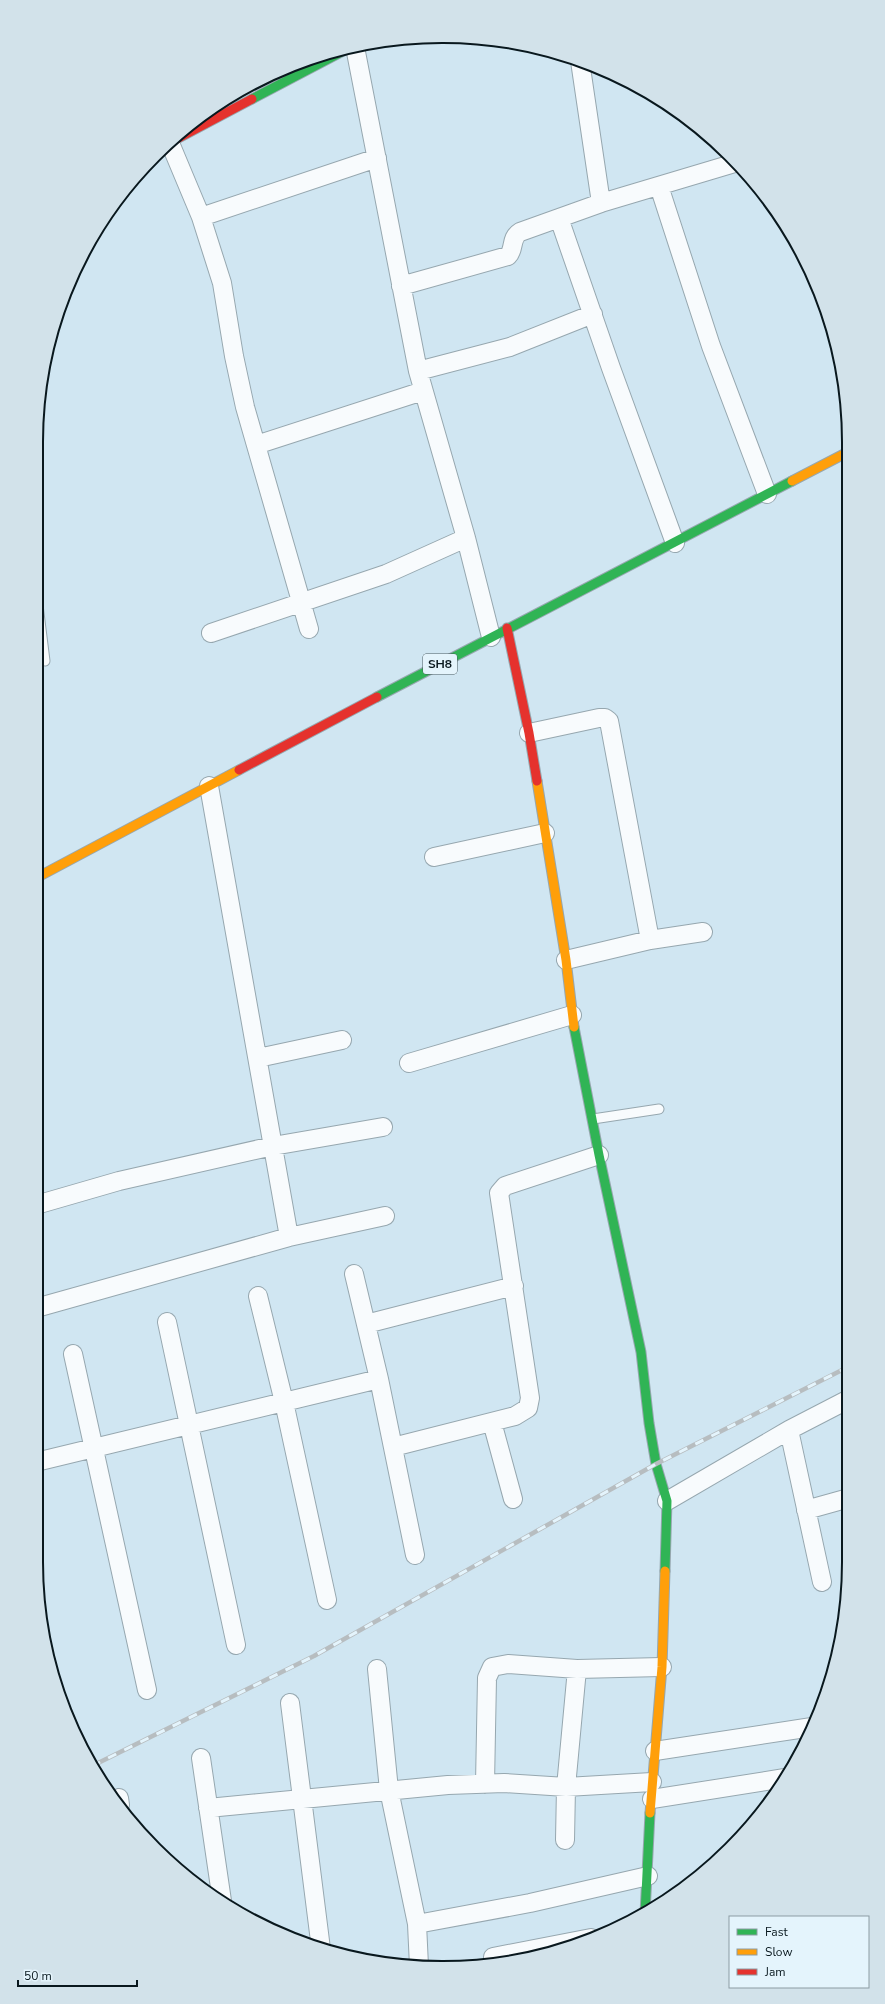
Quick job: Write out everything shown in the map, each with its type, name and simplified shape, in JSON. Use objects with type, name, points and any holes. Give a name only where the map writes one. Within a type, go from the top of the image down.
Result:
[{"type":"street","points":[[356,53],[418,371],[466,538],[491,637]]},
{"type":"street","points":[[191,132],[325,61]]},
{"type":"street","points":[[581,68],[601,203]]},
{"type":"street","points":[[173,148],[201,217],[222,283],[238,378],[309,629]]},
{"type":"street","points":[[201,217],[377,158]]},
{"type":"street","points":[[401,286],[504,258],[510,255],[517,234],[601,203],[729,165]]},
{"type":"street","points":[[659,186],[711,346],[767,494]]},
{"type":"street","points":[[559,218],[592,314],[676,543]]},
{"type":"street","points":[[418,371],[510,347],[592,314]]},
{"type":"street","points":[[256,445],[423,391]]},
{"type":"street","name":"SH8","points":[[43,874],[507,628],[676,543],[842,455]]},
{"type":"street","points":[[211,633],[386,574],[466,538]]},
{"type":"street","points":[[507,628],[529,733],[566,960],[572,1016],[599,1155],[641,1352],[649,1423],[656,1464],[667,1501],[662,1667],[652,1791],[648,1876],[649,1903]]},
{"type":"street","points":[[529,733],[599,718],[608,719],[650,940]]},
{"type":"street","points":[[208,786],[289,1237]]},
{"type":"street","points":[[434,857],[545,833]]},
{"type":"street","points":[[566,960],[650,940],[703,932]]},
{"type":"street","points":[[409,1063],[572,1016]]},
{"type":"street","points":[[258,1058],[342,1040]]},
{"type":"street","points":[[43,1203],[119,1181],[273,1146],[383,1127]]},
{"type":"street","points":[[393,1447],[520,1414],[528,1408],[530,1398],[499,1193],[505,1186],[599,1155]]},
{"type":"street","points":[[43,1306],[289,1237],[385,1216]]},
{"type":"street","points":[[354,1274],[379,1379],[415,1555]]},
{"type":"street","points":[[366,1324],[514,1286]]},
{"type":"street","points":[[258,1296],[284,1402],[327,1600]]},
{"type":"street","points":[[167,1322],[236,1645]]},
{"type":"street","points":[[72,1354],[147,1690]]},
{"type":"street","points":[[43,1460],[379,1379]]},
{"type":"street","points":[[667,1501],[789,1430],[842,1402]]},
{"type":"street","points":[[492,1422],[513,1499]]},
{"type":"street","points":[[789,1430],[822,1582]]},
{"type":"street","points":[[806,1510],[842,1500]]},
{"type":"street","points":[[485,1784],[487,1678],[492,1667],[508,1664],[577,1669],[662,1667]]},
{"type":"street","points":[[377,1669],[389,1790],[417,1924],[419,1960]]},
{"type":"street","points":[[565,1840],[566,1788],[577,1669]]},
{"type":"street","points":[[290,1703],[320,1942]]},
{"type":"street","points":[[655,1751],[806,1728]]},
{"type":"street","points":[[201,1758],[221,1894]]},
{"type":"street","points":[[208,1808],[448,1785],[485,1784],[652,1791],[778,1779]]},
{"type":"street","points":[[417,1924],[530,1903],[648,1876]]},
{"type":"street","points":[[493,1957],[549,1946]]},
{"type":"lane","points":[[43,645],[45,661]]},
{"type":"lane","points":[[592,1118],[659,1108]]},
{"type":"railway","points":[[98,1763],[314,1656],[656,1464],[842,1370]]},
{"type":"traffic: fast","points":[[252,99],[324,61]]},
{"type":"traffic: fast","points":[[377,697],[792,481]]},
{"type":"traffic: fast","points":[[574,1027],[599,1155],[641,1352],[649,1423],[656,1464],[667,1501],[665,1571]]},
{"type":"traffic: fast","points":[[645,1905],[650,1813]]},
{"type":"traffic: slow","points":[[792,481],[842,455]]},
{"type":"traffic: slow","points":[[43,874],[239,770]]},
{"type":"traffic: slow","points":[[537,781],[566,960],[574,1027]]},
{"type":"traffic: slow","points":[[650,1813],[662,1667],[665,1571]]},
{"type":"traffic: jam","points":[[195,129],[252,99]]},
{"type":"traffic: jam","points":[[507,628],[529,733],[537,781]]},
{"type":"traffic: jam","points":[[239,770],[377,697]]}]
